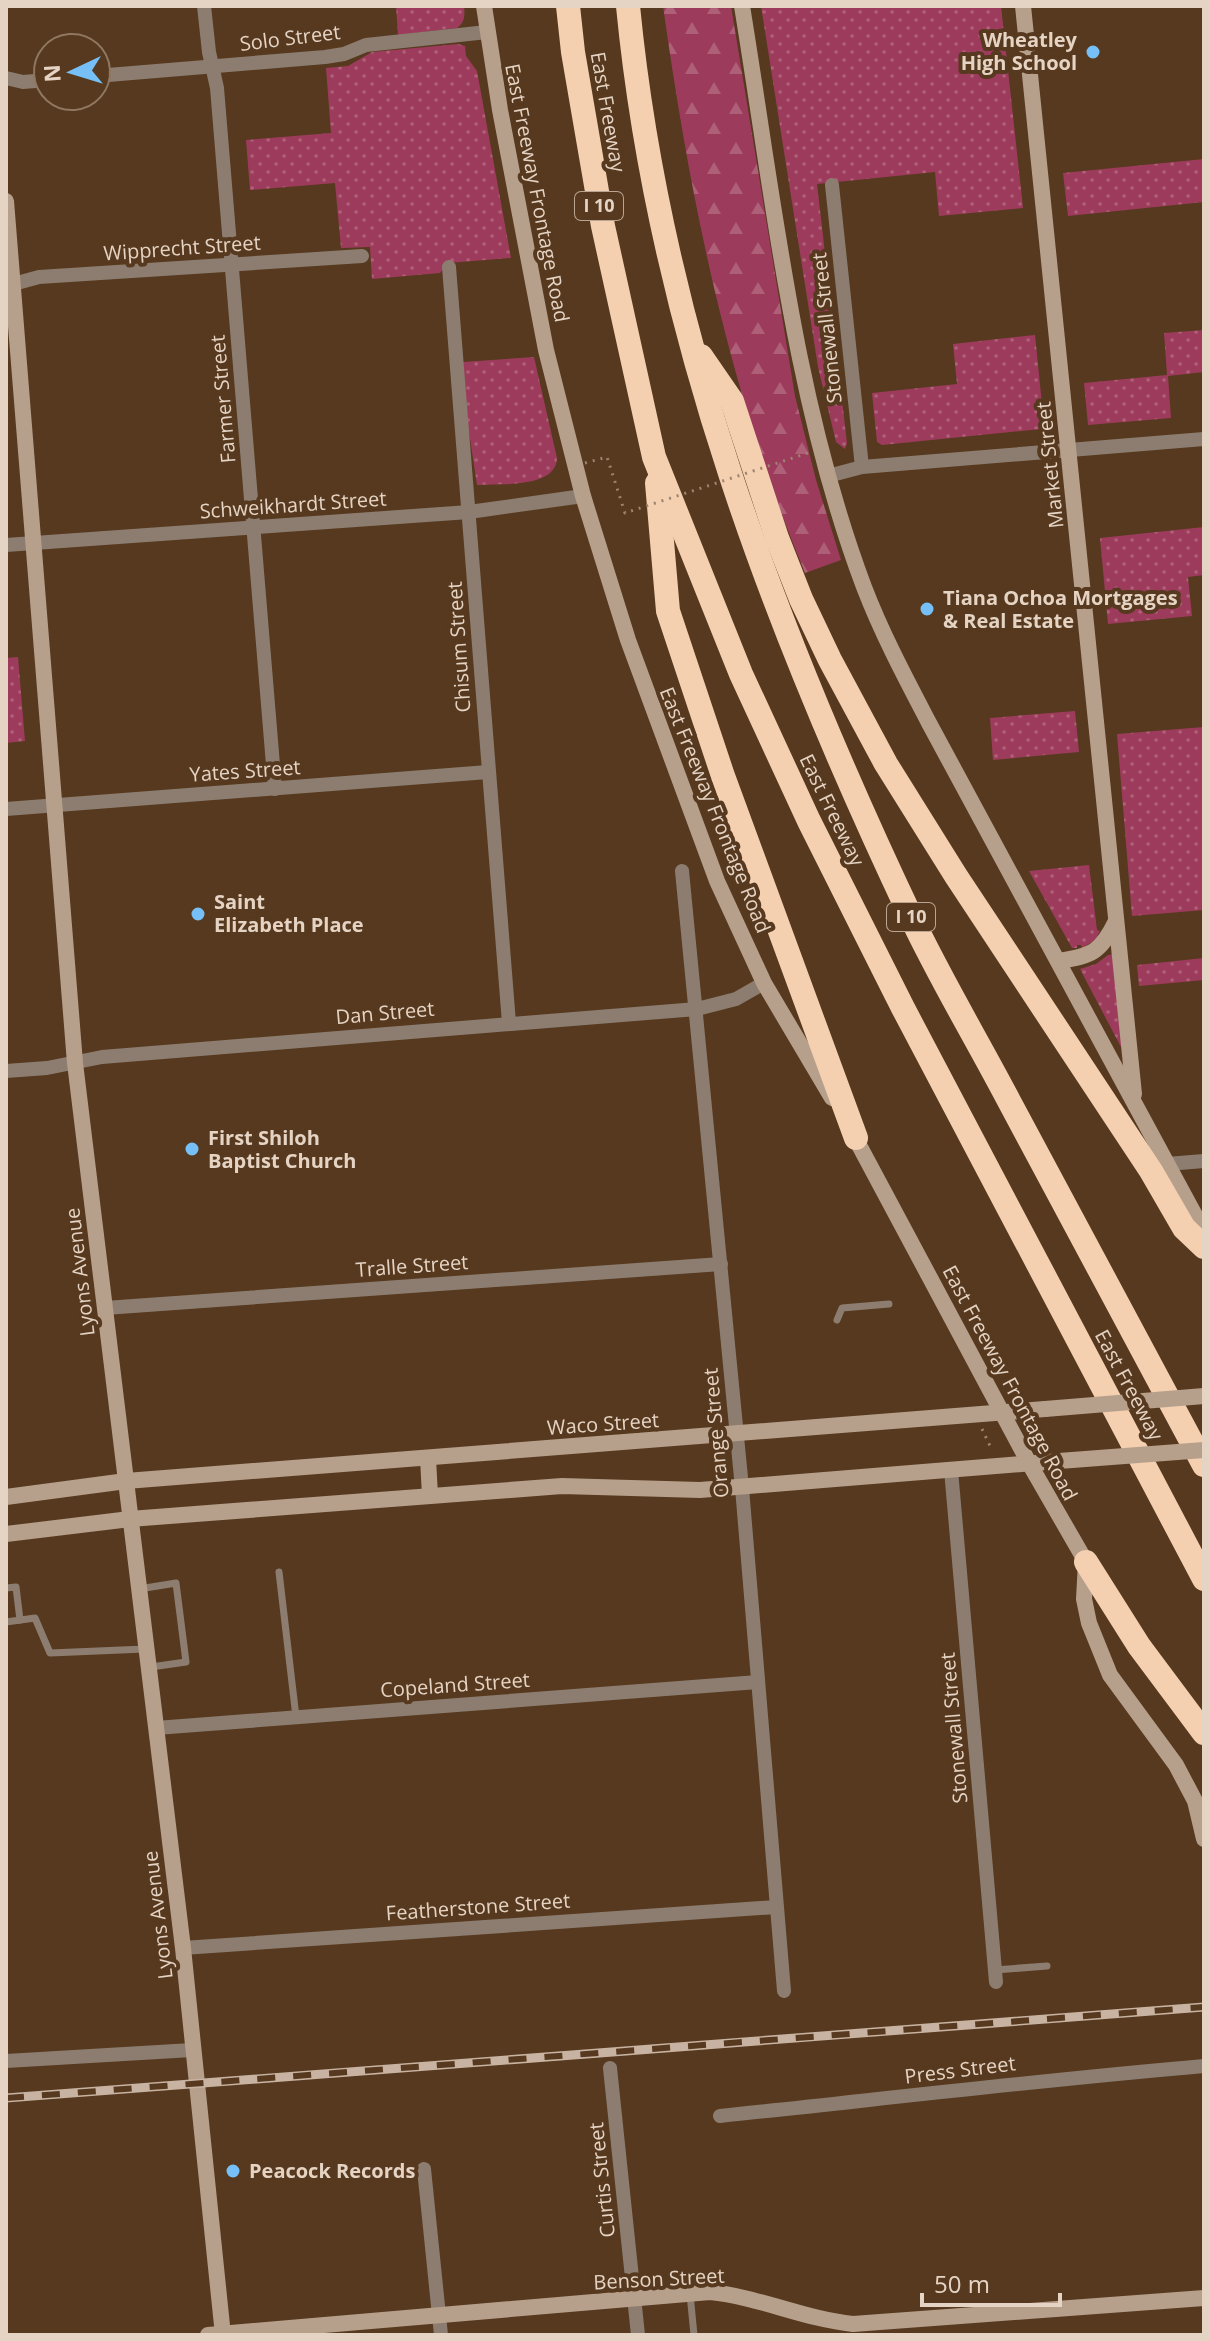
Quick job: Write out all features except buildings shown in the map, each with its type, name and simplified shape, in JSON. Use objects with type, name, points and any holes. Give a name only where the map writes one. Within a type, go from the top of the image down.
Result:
[{"type":"highway","name":"East Freeway","points":[[568,6],[603,226],[654,457],[741,674],[809,821],[910,1022],[1204,1579]]},
{"type":"highway","name":"East Freeway","points":[[628,6],[642,117],[689,338],[745,520],[776,608],[811,694],[913,921],[1204,1465]]},
{"type":"highway","points":[[689,338],[732,401],[777,538],[801,599],[886,764],[956,876],[1151,1171],[1184,1228],[1204,1247]]},
{"type":"highway","points":[[654,457],[668,611],[723,776],[856,1138]]},
{"type":"highway","points":[[1086,1562],[1139,1646],[1204,1733]]},
{"type":"main road","name":"East Freeway Frontage Road","points":[[484,6],[514,192],[546,350],[583,496],[628,640],[717,881],[764,983],[856,1138],[1029,1463],[1086,1562]]},
{"type":"main road","points":[[742,6],[799,357],[828,476],[864,587],[894,657],[1204,1232]]},
{"type":"main road","name":"Market Street","points":[[1023,6],[1135,1103]]},
{"type":"main road","name":"Lyons Avenue","points":[[6,201],[10,286],[34,544],[75,1063],[183,1948],[218,2335]]},
{"type":"main road","points":[[1059,961],[1082,957],[1099,948],[1117,920]]},
{"type":"main road","name":"Waco Street","points":[[6,1497],[126,1481],[1204,1396]]},
{"type":"main road","points":[[6,1534],[130,1519],[562,1486],[700,1490],[742,1488],[1204,1450]]},
{"type":"main road","points":[[428,1458],[430,1496]]},
{"type":"main road","points":[[1086,1562],[1084,1599],[1089,1623],[1110,1675],[1176,1765],[1195,1801],[1204,1839]]},
{"type":"main road","name":"Benson Street","points":[[218,2335],[690,2294],[733,2294],[821,2319],[853,2324],[1204,2298]]},
{"type":"street","name":"Farmer Street","points":[[204,6],[217,88],[275,789]]},
{"type":"street","name":"Solo Street","points":[[112,75],[325,57],[344,54],[366,45],[487,32]]},
{"type":"street","points":[[6,78],[32,81]]},
{"type":"street","name":"Stonewall Street","points":[[832,185],[862,467]]},
{"type":"street","name":"Wipprecht Street","points":[[10,286],[39,277],[362,256]]},
{"type":"street","name":"Chisum Street","points":[[449,267],[509,1023]]},
{"type":"street","points":[[828,476],[862,467],[1204,439]]},
{"type":"street","name":"Schweikhardt Street","points":[[6,545],[469,512],[583,496]]},
{"type":"street","name":"Yates Street","points":[[6,809],[488,772]]},
{"type":"street","name":"Orange Street","points":[[682,871],[742,1488],[784,1991]]},
{"type":"street","name":"Dan Street","points":[[6,1071],[47,1068],[102,1057],[697,1009],[736,999],[764,983]]},
{"type":"street","points":[[1167,1164],[1204,1161]]},
{"type":"street","name":"Tralle Street","points":[[105,1308],[721,1264]]},
{"type":"street","name":"Stonewall Street","points":[[951,1470],[996,1976]]},
{"type":"street","name":"Copeland Street","points":[[156,1728],[758,1682]]},
{"type":"street","name":"Featherstone Street","points":[[183,1948],[776,1907]]},
{"type":"street","points":[[6,2061],[192,2050]]},
{"type":"street","name":"Press Street","points":[[720,2116],[1039,2080],[1204,2066]]},
{"type":"street","name":"Curtis Street","points":[[610,2068],[638,2335]]},
{"type":"street","points":[[424,2169],[441,2335]]},
{"type":"lane","points":[[837,1320],[842,1308],[889,1304]]},
{"type":"lane","points":[[279,1572],[296,1717]]},
{"type":"lane","points":[[139,1589],[176,1583],[186,1662],[148,1667]]},
{"type":"lane","points":[[6,1588],[16,1587],[20,1620]]},
{"type":"lane","points":[[6,1622],[35,1618],[50,1653],[145,1649]]},
{"type":"lane","points":[[996,1976],[1047,1966]]},
{"type":"lane","points":[[690,2294],[694,2335]]},
{"type":"path","points":[[585,463],[607,457],[625,513],[808,453]]},
{"type":"path","points":[[1041,614],[1041,617],[1066,615]]},
{"type":"path","points":[[980,1426],[991,1448]]},
{"type":"green space","points":[[396,6],[464,6],[464,16],[457,28],[398,35]]},
{"type":"green space","points":[[663,6],[731,6],[795,396],[816,480],[841,560],[805,573],[754,434],[716,294],[686,152]]},
{"type":"green space","points":[[761,6],[1001,6],[1023,208],[939,216],[935,172],[817,184],[847,443],[845,449],[836,442],[818,367]]},
{"type":"green space","points":[[458,44],[465,46],[466,56],[477,71],[511,258],[448,263],[440,273],[372,279],[370,247],[341,248],[335,183],[250,190],[246,140],[331,133],[326,68],[348,66],[372,52]]},
{"type":"green space","points":[[1204,159],[1204,202],[1068,216],[1063,173]]},
{"type":"green space","points":[[1204,330],[1204,372],[1168,376],[1171,418],[1088,425],[1084,383],[1167,375],[1164,333]]},
{"type":"green space","points":[[1035,335],[1044,424],[1041,429],[882,445],[877,442],[872,393],[957,384],[953,344]]},
{"type":"green space","points":[[534,357],[557,458],[554,468],[537,480],[477,485],[463,362]]},
{"type":"green space","points":[[1204,527],[1204,575],[1188,577],[1192,616],[1108,624],[1100,538]]},
{"type":"green space","points":[[18,657],[25,741],[6,743],[6,658]]},
{"type":"green space","points":[[1075,711],[1079,752],[993,760],[990,718]]},
{"type":"green space","points":[[1204,727],[1204,910],[1132,916],[1117,734]]},
{"type":"green space","points":[[1089,865],[1097,930],[1100,931],[1095,940],[1082,948],[1077,945],[1077,948],[1072,948],[1029,871]]},
{"type":"green space","points":[[1115,954],[1122,1049],[1080,969]]},
{"type":"green space","points":[[1204,958],[1204,980],[1139,986],[1137,965]]},
{"type":"railway","points":[[6,2098],[1204,2007]]},
{"type":"place","name":"Wheatley High School","points":[[1093,52]]},
{"type":"place","name":"Tiana Ochoa Mortgages & Real Estate","points":[[927,609]]},
{"type":"place","name":"Saint Elizabeth Place","points":[[198,914]]},
{"type":"place","name":"First Shiloh Baptist Church","points":[[192,1149]]},
{"type":"place","name":"Peacock Records","points":[[233,2171]]}]
